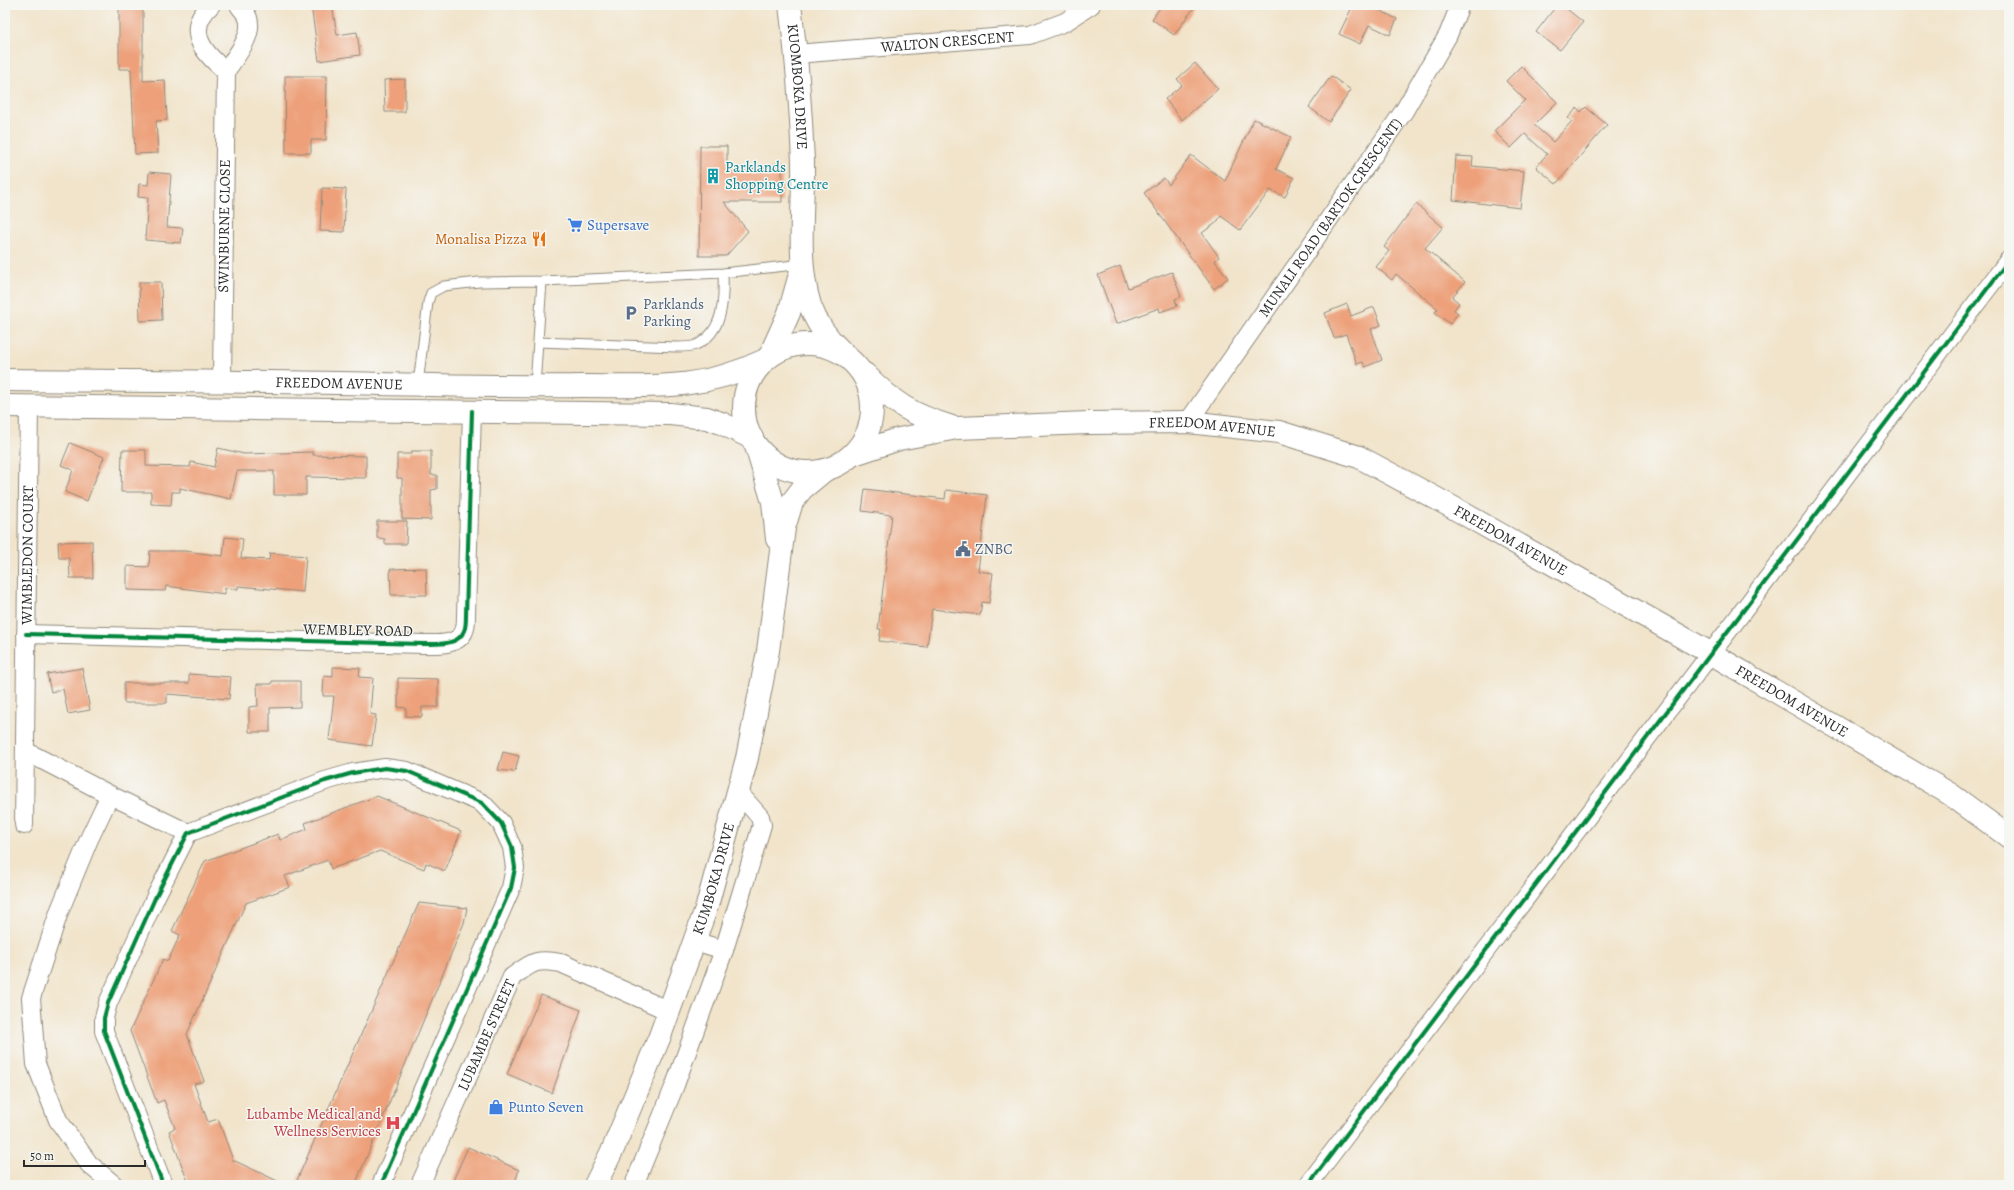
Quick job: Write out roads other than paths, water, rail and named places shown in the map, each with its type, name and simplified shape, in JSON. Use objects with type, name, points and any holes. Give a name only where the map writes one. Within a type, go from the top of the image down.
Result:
[{"type":"main road","name":"KUOMBOKA DRIVE","points":[[790,5],[796,54],[803,162],[803,264]]},
{"type":"main road","points":[[803,264],[810,305],[818,323],[832,343],[854,363],[869,387],[872,405],[871,423],[865,439],[854,454],[841,464],[825,470],[806,473],[786,469],[769,460],[754,442],[747,427],[743,410],[745,392],[752,375],[767,358],[797,288],[803,264]]},
{"type":"main road","points":[[767,358],[788,346],[809,343],[829,346],[854,363]]},
{"type":"main road","name":"FREEDOM AVENUE","points":[[5,380],[222,380],[535,387],[673,386],[720,378],[742,371],[767,358]]},
{"type":"main road","name":"FREEDOM AVENUE","points":[[854,363],[903,408],[933,421],[957,428]]},
{"type":"main road","points":[[318,409],[418,384]]},
{"type":"main road","name":"FREEDOM AVENUE","points":[[5,406],[670,414],[707,418],[721,423],[754,442]]},
{"type":"main road","name":"FREEDOM AVENUE","points":[[854,454],[899,439],[957,428],[1089,423],[1188,422],[1279,432],[1359,457],[1452,506],[1712,654],[1950,794],[2009,837]]},
{"type":"main road","name":"KUMBOKA DRIVE","points":[[754,442],[773,502],[779,556]]},
{"type":"main road","name":"KUMBOKA DRIVE","points":[[595,1185],[616,1142],[669,1011],[706,906],[747,758],[768,651],[779,556],[784,528],[792,502],[802,489],[825,470]]},
{"type":"street","points":[[211,5],[204,12],[196,28],[200,42],[209,58],[226,71],[244,45],[248,31],[248,18],[239,5]]},
{"type":"street","name":"WALTON CRESCENT","points":[[796,54],[1030,35],[1065,22],[1091,5]]},
{"type":"street","name":"MUNALI ROAD (BARTOK CRESCENT)","points":[[1188,422],[1404,111],[1448,36],[1460,5]]},
{"type":"street","name":"SWINBURNE CLOSE","points":[[222,380],[226,71]]},
{"type":"street","points":[[1308,1185],[1712,654],[2009,260]]},
{"type":"street","name":"WIMBLEDON COURT","points":[[24,825],[29,406]]},
{"type":"street","name":"WEMBLEY ROAD","points":[[26,634],[423,644],[446,643],[457,640],[464,631],[466,615],[472,411]]},
{"type":"street","points":[[25,751],[110,795],[188,832]]},
{"type":"street","points":[[161,1179],[104,1031],[104,1018],[108,1003],[156,896],[188,832],[326,781],[353,773],[385,768],[407,771],[482,803],[501,823],[512,847],[515,868],[511,888],[380,1185]]},
{"type":"street","points":[[634,1185],[675,1085],[724,950],[762,825],[760,817],[738,792]]},
{"type":"street","points":[[110,795],[89,839],[58,912],[31,998],[36,1064],[58,1120],[89,1164],[114,1185]]},
{"type":"street","points":[[694,941],[724,950]]},
{"type":"street","name":"LUBAMBE STREET","points":[[420,1185],[512,977],[535,961],[547,960],[561,963],[669,1011]]},
{"type":"lane","points":[[418,384],[428,302],[431,293],[444,286],[479,282],[542,282],[723,273],[803,264]]},
{"type":"lane","points":[[538,342],[677,347],[696,345],[711,334],[722,315],[724,294],[723,273]]},
{"type":"lane","points":[[535,387],[542,282]]},
{"type":"place","name":"Parklands Shopping Centre","points":[[713,176]]},
{"type":"place","name":"Supersave","points":[[575,225]]},
{"type":"place","name":"Monalisa Pizza","points":[[539,239]]},
{"type":"place","name":"Parklands Parking","points":[[631,313]]},
{"type":"place","name":"ZNBC","points":[[963,549]]},
{"type":"place","name":"Punto Seven","points":[[496,1107]]},
{"type":"place","name":"Lubambe Medical and Wellness Services","points":[[393,1123]]}]
